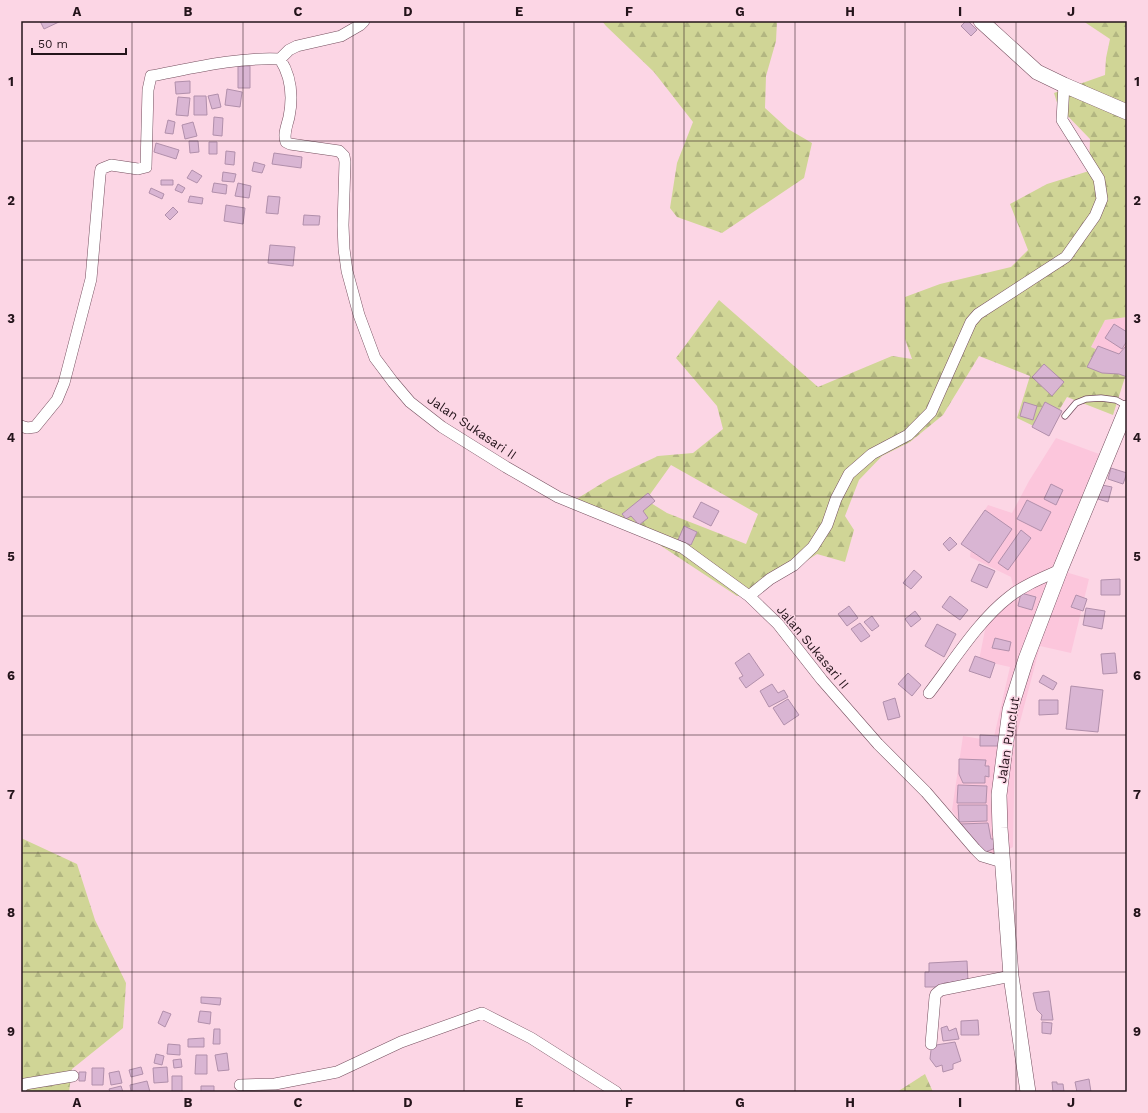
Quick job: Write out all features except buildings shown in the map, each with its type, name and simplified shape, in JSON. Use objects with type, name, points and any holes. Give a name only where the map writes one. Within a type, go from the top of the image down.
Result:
[{"type":"main road","points":[[981,21],[1037,72],[1127,112]]},
{"type":"main road","name":"Jalan Punclut","points":[[1028,1092],[1011,976],[1002,862],[999,795],[1010,710],[1026,659],[1060,570],[1127,407]]},
{"type":"street","points":[[23,429],[35,427],[57,400],[64,383],[90,279],[100,175],[102,169],[111,165],[138,169],[146,167],[148,90],[151,76],[240,60],[280,59],[289,50],[298,46],[341,36],[364,21]]},
{"type":"street","name":"Jalan Sukasari II","points":[[280,59],[285,66],[291,87],[290,115],[284,137],[286,142],[290,144],[339,151],[344,156],[344,249],[347,271],[359,315],[375,358],[392,382],[410,402],[442,427],[506,467],[558,497],[683,548],[749,596],[778,624],[822,680],[878,744],[926,792],[975,849],[982,856],[1002,862]]},
{"type":"street","points":[[749,596],[770,579],[794,565],[813,546],[827,525],[836,499],[849,474],[872,454],[908,435],[931,412],[971,322],[978,314],[1066,257],[1095,216],[1102,199],[1099,179],[1062,120],[1064,85]]},
{"type":"street","points":[[929,693],[984,621],[1003,602],[1027,586],[1060,570]]},
{"type":"street","points":[[931,1044],[936,994],[941,990],[1011,976]]},
{"type":"street","points":[[240,1085],[275,1084],[337,1072],[401,1042],[482,1013],[531,1038],[616,1092]]},
{"type":"street","points":[[21,1088],[25,1084],[73,1076]]},
{"type":"lane","points":[[1065,416],[1076,403],[1086,399],[1101,398],[1116,400],[1127,407]]},
{"type":"shaded area","points":[[1127,317],[1127,363],[1091,347],[1105,320]]},
{"type":"shaded area","points":[[1056,438],[1099,454],[1052,568],[1089,579],[1071,653],[1040,646],[1015,741],[1013,847],[996,856],[983,857],[952,810],[963,736],[993,741],[1010,667],[979,660],[987,620],[1013,585],[1011,577],[970,557],[974,528],[988,505],[1012,513],[1029,481]]},
{"type":"green space","points":[[602,21],[777,21],[776,41],[766,76],[765,108],[788,129],[812,143],[804,178],[722,233],[677,217],[670,208],[677,163],[693,122],[654,72]]},
{"type":"green space","points":[[1083,21],[1127,21],[1127,317],[1105,320],[1091,347],[1127,363],[1127,371],[1113,415],[1067,397],[1046,432],[1017,418],[1030,376],[979,356],[943,415],[910,442],[882,456],[859,480],[845,516],[854,530],[845,562],[817,554],[759,592],[737,596],[634,528],[570,503],[609,479],[658,456],[693,453],[723,429],[717,406],[676,358],[719,300],[818,387],[892,356],[912,359],[905,339],[905,297],[940,284],[1011,267],[1028,250],[1010,204],[1047,184],[1089,171],[1090,139],[1058,106],[1054,93],[1105,75],[1106,58],[1110,39]],"holes":[[[671,465],[758,514],[746,544],[667,513],[646,500]]]},
{"type":"green space","points":[[21,838],[77,864],[95,920],[126,983],[123,1028],[72,1069],[69,1092],[21,1092]]},
{"type":"green space","points":[[925,1074],[933,1092],[897,1092]]}]
